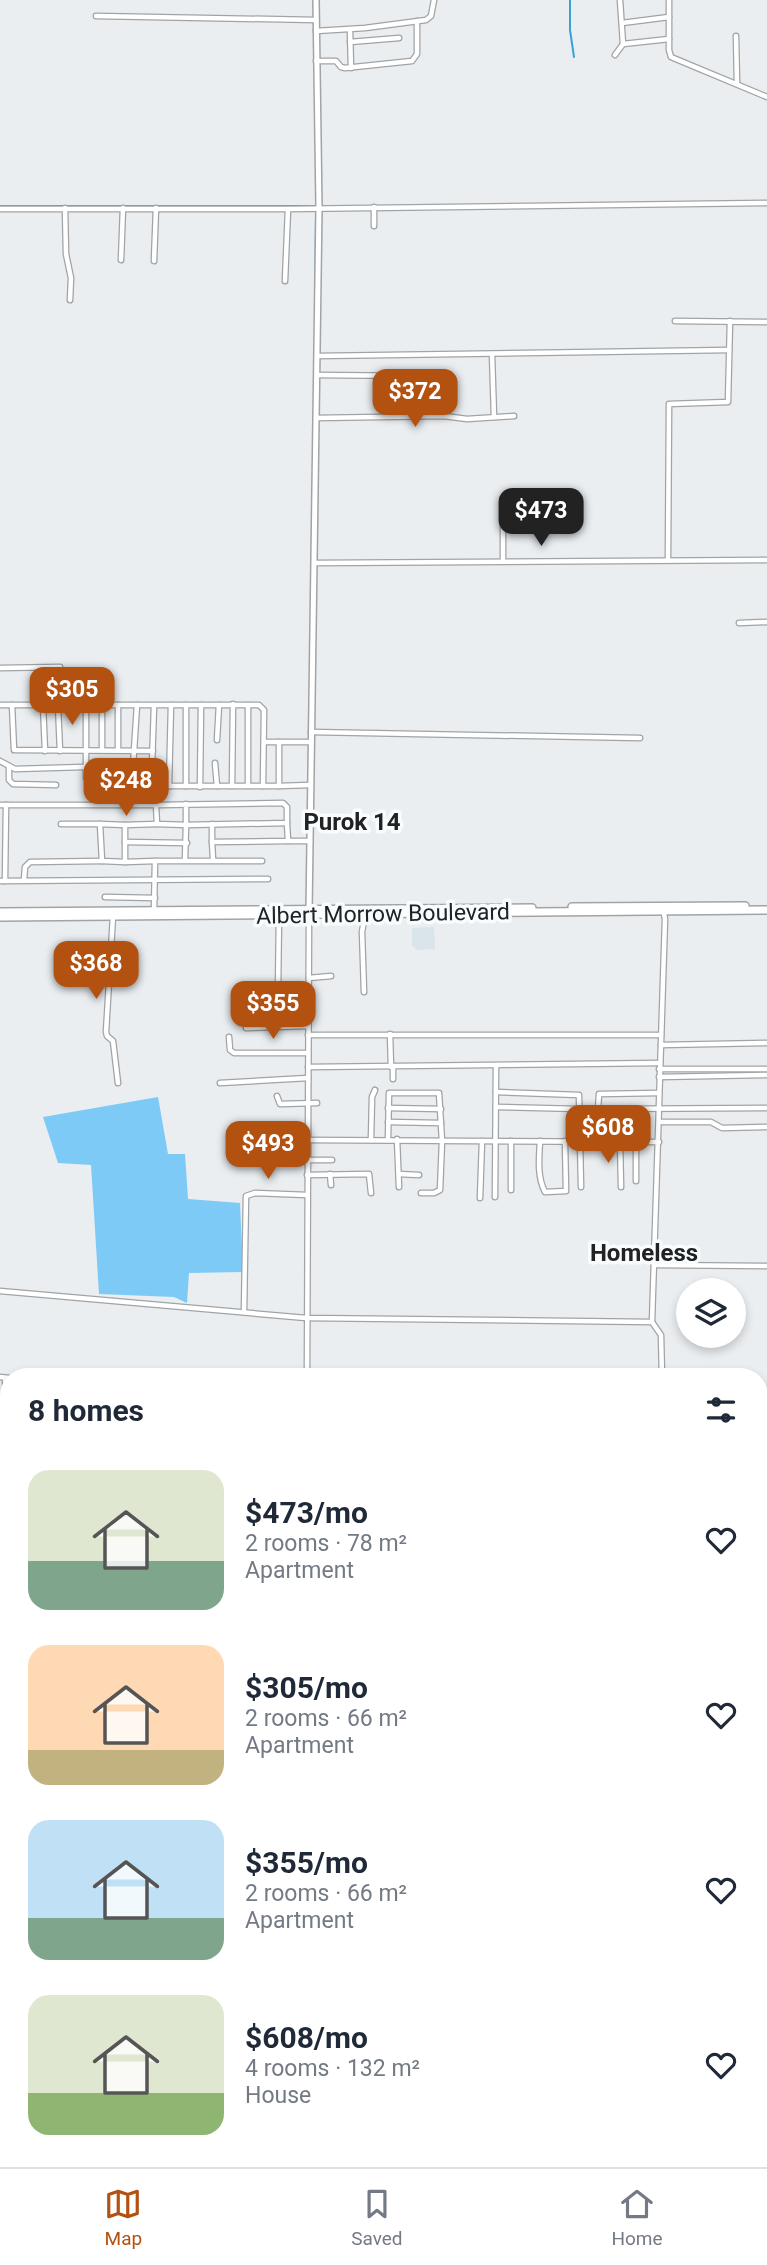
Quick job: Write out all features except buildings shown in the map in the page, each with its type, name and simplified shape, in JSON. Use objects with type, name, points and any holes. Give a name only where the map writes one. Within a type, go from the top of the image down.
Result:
[{"type":"highway","name":"Albert Morrow Boulevard","points":[[0,912],[767,908]]},
{"type":"highway","name":"Albert Morrow Boulevard","points":[[0,917],[279,915],[309,912],[365,915],[663,909]]},
{"type":"street","points":[[307,1368],[307,1053],[319,208],[316,0]]},
{"type":"street","points":[[316,31],[350,30],[430,18],[433,0]]},
{"type":"street","points":[[620,0],[624,44]]},
{"type":"street","points":[[669,0],[668,39],[671,57],[767,97]]},
{"type":"street","points":[[96,16],[316,20]]},
{"type":"street","points":[[622,23],[669,17]]},
{"type":"street","points":[[316,61],[336,61],[341,67],[351,68],[414,59],[417,51],[417,21]]},
{"type":"street","points":[[350,30],[351,68]]},
{"type":"street","points":[[736,36],[737,84]]},
{"type":"street","points":[[350,42],[399,38]]},
{"type":"street","points":[[615,55],[624,44],[668,39]]},
{"type":"street","points":[[0,209],[288,209],[767,203]]},
{"type":"street","points":[[374,207],[374,226]]},
{"type":"street","points":[[65,208],[66,254],[71,278],[70,300]]},
{"type":"street","points":[[121,260],[123,208]]},
{"type":"street","points":[[154,261],[156,208]]},
{"type":"street","points":[[285,281],[288,209]]},
{"type":"street","points":[[675,321],[767,322]]},
{"type":"street","points":[[668,561],[669,404],[728,402],[730,321]]},
{"type":"street","points":[[317,356],[729,350]]},
{"type":"street","points":[[492,354],[494,417]]},
{"type":"street","points":[[317,375],[419,376]]},
{"type":"street","points":[[316,418],[514,416]]},
{"type":"street","points":[[503,516],[503,561]]},
{"type":"street","points":[[315,563],[767,560]]},
{"type":"street","points":[[739,623],[767,622]]},
{"type":"street","points":[[0,667],[60,667]]},
{"type":"street","points":[[0,705],[259,705],[263,707],[263,786]]},
{"type":"street","points":[[12,705],[13,749],[153,751]]},
{"type":"street","points":[[43,705],[45,751]]},
{"type":"street","points":[[58,705],[60,751]]},
{"type":"street","points":[[86,705],[86,778],[89,783],[117,782],[153,790],[169,786],[310,785]]},
{"type":"street","points":[[102,705],[102,750]]},
{"type":"street","points":[[118,705],[118,750]]},
{"type":"street","points":[[137,705],[133,766],[138,788]]},
{"type":"street","points":[[169,786],[170,705]]},
{"type":"street","points":[[186,705],[186,786]]},
{"type":"street","points":[[200,787],[201,705]]},
{"type":"street","points":[[217,740],[219,705]]},
{"type":"street","points":[[232,786],[233,705]]},
{"type":"street","points":[[248,705],[248,786]]},
{"type":"street","points":[[154,706],[152,765],[157,824]]},
{"type":"street","points":[[311,732],[640,738]]},
{"type":"street","points":[[264,742],[311,741]]},
{"type":"street","points":[[279,743],[279,786]]},
{"type":"street","points":[[0,761],[15,769],[152,765]]},
{"type":"street","points":[[215,763],[217,786]]},
{"type":"street","points":[[9,767],[9,780],[13,784],[57,785]]},
{"type":"street","points":[[268,879],[2,881],[3,805],[283,803],[287,807],[288,841]]},
{"type":"street","points":[[185,860],[186,804]]},
{"type":"street","points":[[61,824],[287,823]]},
{"type":"street","points":[[100,824],[102,861]]},
{"type":"street","points":[[125,824],[125,862]]},
{"type":"street","points":[[212,824],[213,859]]},
{"type":"street","points":[[212,842],[310,841]]},
{"type":"street","points":[[125,842],[187,843]]},
{"type":"street","points":[[24,880],[25,867],[30,862],[262,860]]},
{"type":"street","points":[[154,910],[155,861]]},
{"type":"street","points":[[105,897],[155,898]]},
{"type":"street","points":[[662,1368],[661,1335],[652,1322],[659,1142],[663,909]]},
{"type":"street","points":[[114,915],[106,1032],[113,1041],[118,1083]]},
{"type":"street","points":[[278,990],[279,915]]},
{"type":"street","points":[[364,992],[362,932],[365,915]]},
{"type":"street","points":[[88,963],[110,964]]},
{"type":"street","points":[[309,978],[331,976]]},
{"type":"street","points":[[246,1028],[308,1026]]},
{"type":"street","points":[[390,1034],[393,1079]]},
{"type":"street","points":[[308,1035],[661,1035]]},
{"type":"street","points":[[229,1037],[230,1049],[234,1054],[307,1053]]},
{"type":"street","points":[[661,1045],[767,1043]]},
{"type":"street","points":[[495,1197],[496,1066]]},
{"type":"street","points":[[308,1067],[660,1066],[767,1069]]},
{"type":"street","points":[[659,1077],[767,1075]]},
{"type":"street","points":[[220,1083],[308,1078]]},
{"type":"street","points":[[371,1139],[372,1097],[375,1090]]},
{"type":"street","points":[[387,1139],[388,1094],[438,1092],[442,1141],[440,1190],[421,1193]]},
{"type":"street","points":[[496,1092],[578,1094],[581,1187]]},
{"type":"street","points":[[596,1141],[596,1109],[601,1092],[659,1093]]},
{"type":"street","points":[[277,1096],[279,1104],[317,1103]]},
{"type":"street","points":[[496,1107],[580,1109]]},
{"type":"street","points":[[388,1108],[441,1109]]},
{"type":"street","points":[[596,1109],[767,1108]]},
{"type":"street","points":[[636,1109],[636,1181]]},
{"type":"street","points":[[388,1122],[441,1123]]},
{"type":"street","points":[[659,1122],[711,1122],[722,1128],[767,1126]]},
{"type":"street","points":[[287,1130],[307,1130]]},
{"type":"street","points":[[397,1139],[399,1188]]},
{"type":"street","points":[[308,1140],[659,1142]]},
{"type":"street","points":[[480,1198],[482,1141]]},
{"type":"street","points":[[511,1141],[511,1190]]},
{"type":"street","points":[[540,1141],[539,1171],[542,1186],[545,1192],[549,1192],[566,1191],[565,1141]]},
{"type":"street","points":[[620,1142],[621,1187]]},
{"type":"street","points":[[239,1156],[332,1160]]},
{"type":"street","points":[[330,1174],[331,1185]]},
{"type":"street","points":[[307,1175],[369,1174],[371,1193]]},
{"type":"street","points":[[399,1174],[419,1175]]},
{"type":"street","points":[[244,1312],[246,1196],[307,1195]]},
{"type":"street","points":[[654,1265],[767,1266]]},
{"type":"street","points":[[0,1291],[306,1318],[652,1322]]},
{"type":"shaded area","points":[[434,927],[435,949],[418,950],[412,946],[412,928]]},
{"type":"shaded area","points":[[158,1097],[168,1154],[185,1154],[188,1199],[240,1203],[243,1272],[189,1273],[187,1303],[174,1297],[99,1294],[91,1165],[58,1163],[43,1117]]},
{"type":"waterway","points":[[570,0],[570,30],[574,57]]},
{"type":"waterway","points":[[0,206],[316,206]]},
{"type":"waterway","points":[[315,334],[316,213]]},
{"type":"waterway","points":[[310,646],[311,620]]},
{"type":"waterway","points":[[306,1063],[306,1076]]},
{"type":"waterway","points":[[306,1092],[306,1100]]},
{"type":"waterway","points":[[306,1106],[306,1126]]},
{"type":"waterway","points":[[306,1132],[306,1152]]},
{"type":"waterway","points":[[306,1159],[306,1185]]},
{"type":"district","name":"Purok 14","points":[[352,822]]},
{"type":"district","name":"Homeless","points":[[644,1253]]}]
